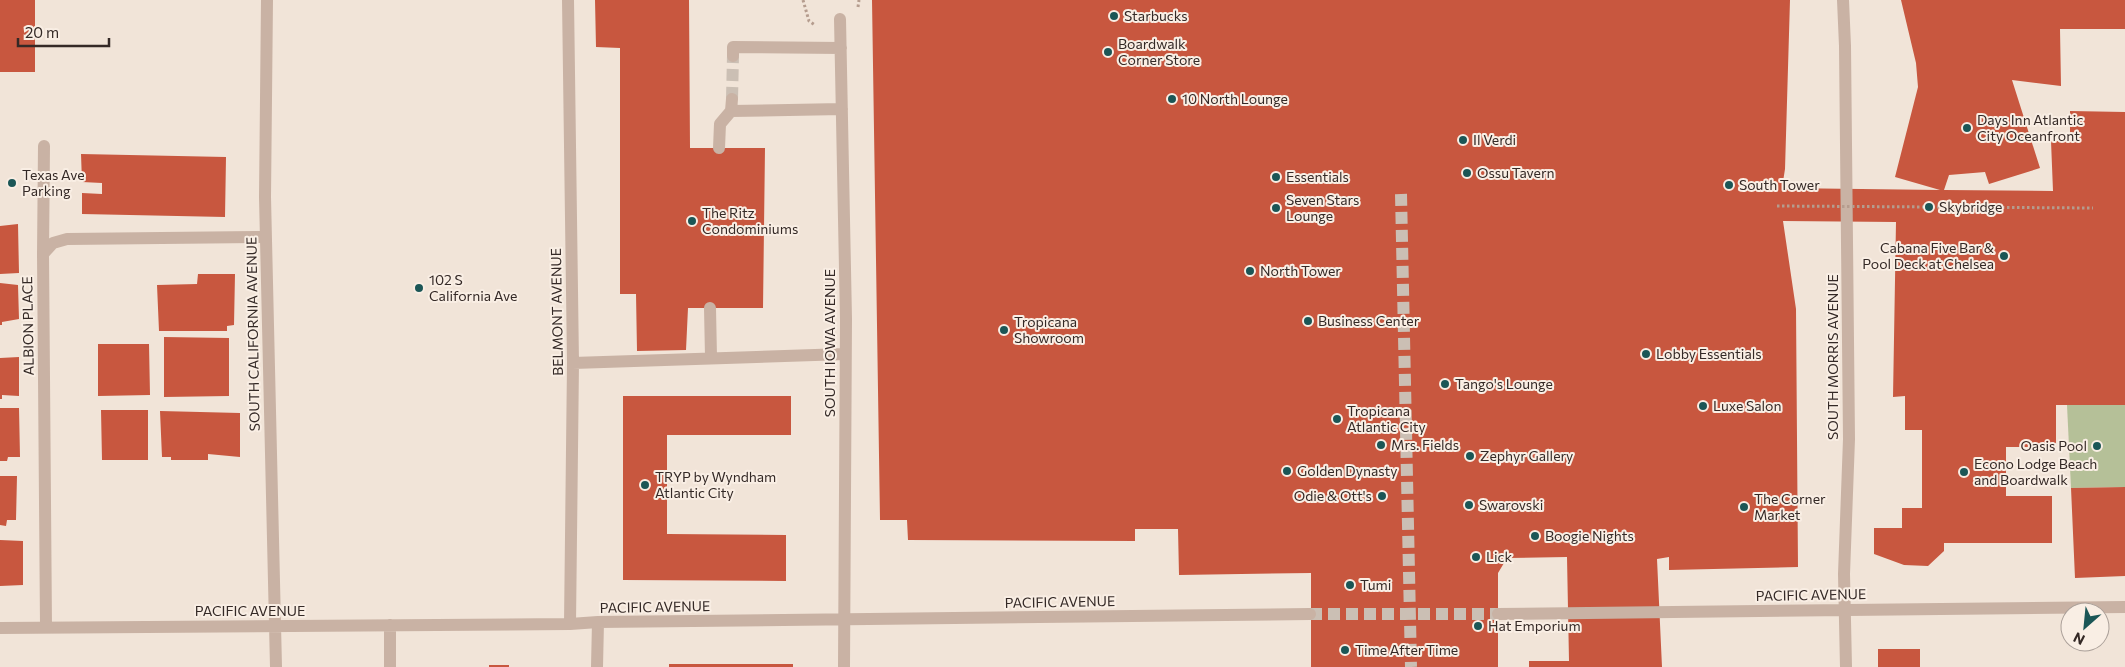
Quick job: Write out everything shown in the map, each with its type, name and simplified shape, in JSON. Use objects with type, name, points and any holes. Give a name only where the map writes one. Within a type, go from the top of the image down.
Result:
[{"type":"street","name":"SOUTH CALIFORNIA AVENUE","points":[[267,0],[265,237],[276,667]]},
{"type":"street","name":"BELMONT AVENUE","points":[[568,0],[573,364],[570,624]]},
{"type":"street","name":"SOUTH MORRIS AVENUE","points":[[1842,0],[1845,46],[1849,439],[1844,610],[1846,667]]},
{"type":"street","name":"SOUTH IOWA AVENUE","points":[[840,19],[845,354],[844,667]]},
{"type":"street","points":[[733,56],[732,47],[840,48]]},
{"type":"street","points":[[719,148],[720,124],[732,105],[842,109]]},
{"type":"street","name":"ALBION PLACE","points":[[44,146],[46,626]]},
{"type":"street","points":[[43,254],[53,242],[67,239],[265,237]]},
{"type":"street","points":[[710,308],[711,357]]},
{"type":"street","points":[[573,364],[711,357],[845,354]]},
{"type":"street","name":"PACIFIC AVENUE","points":[[1498,614],[2125,607]]},
{"type":"street","name":"PACIFIC AVENUE","points":[[0,628],[46,626],[275,627],[570,624],[598,622],[1310,614]]},
{"type":"street","points":[[598,622],[598,667]]},
{"type":"street","points":[[390,625],[390,667]]},
{"type":"path","points":[[1777,206],[2093,208]]},
{"type":"green space","name":"Oasis Pool","points":[[2067,405],[2125,405],[2125,487],[2071,488]]},
{"type":"building","points":[[0,0],[35,0],[35,72],[0,72]]},
{"type":"building","name":"The Ritz Condominiums","points":[[595,0],[689,0],[690,148],[765,148],[763,308],[688,308],[686,350],[637,351],[636,294],[620,294],[620,48],[596,47]]},
{"type":"building","name":"Tropicana Atlantic City","points":[[872,0],[1790,0],[1785,169],[1782,188],[1940,190],[1895,177],[1918,87],[1916,63],[1901,0],[2125,0],[2125,29],[2060,29],[2061,86],[2012,80],[2040,168],[1989,184],[1985,172],[1949,175],[1944,190],[2053,191],[2051,141],[2070,141],[2070,111],[2125,112],[2125,405],[2056,405],[2056,447],[2006,447],[2006,496],[2052,496],[2052,543],[1944,543],[1944,551],[1928,566],[1904,565],[1874,554],[1874,528],[1902,528],[1902,508],[1922,508],[1922,430],[1905,430],[1905,396],[1893,397],[1896,222],[1783,221],[1796,309],[1798,567],[1669,570],[1669,557],[1657,559],[1662,667],[1529,667],[1529,661],[1569,661],[1567,557],[1507,558],[1498,573],[1498,667],[1311,667],[1311,573],[1179,575],[1178,529],[1135,529],[1135,541],[908,540],[907,520],[880,520]]},
{"type":"building","points":[[81,154],[226,157],[225,217],[82,214],[82,193],[102,194],[102,183],[82,182]]},
{"type":"building","points":[[18,224],[19,273],[0,274],[0,226]]},
{"type":"building","points":[[198,274],[235,274],[234,325],[227,326],[227,331],[159,331],[157,285],[197,284]]},
{"type":"building","points":[[0,283],[18,285],[19,319],[2,322],[2,325],[0,325]]},
{"type":"building","points":[[164,337],[229,338],[229,396],[164,397]]},
{"type":"building","points":[[98,344],[149,344],[150,395],[98,396]]},
{"type":"building","points":[[19,357],[19,396],[2,395],[2,399],[0,399],[0,358]]},
{"type":"building","name":"TRYP by Wyndham Atlantic City","points":[[623,396],[791,396],[791,435],[667,435],[667,534],[786,535],[786,581],[623,580]]},
{"type":"building","points":[[0,408],[19,408],[20,457],[8,457],[7,461],[0,461]]},
{"type":"building","points":[[101,410],[148,410],[148,460],[102,460]]},
{"type":"building","points":[[160,411],[240,413],[240,457],[208,454],[208,460],[171,460],[171,457],[162,457]]},
{"type":"building","points":[[0,476],[17,476],[16,520],[7,520],[6,526],[0,525]]},
{"type":"building","points":[[2125,487],[2125,576],[2075,578],[2071,488]]},
{"type":"building","points":[[0,540],[23,541],[23,585],[0,586]]},
{"type":"building","points":[[1878,649],[1920,649],[1920,667],[1878,667]]},
{"type":"building","points":[[669,664],[793,664],[793,667],[669,667]]},
{"type":"building","points":[[489,665],[509,665],[509,667],[489,667]]},
{"type":"tunnel","points":[[732,99],[733,56]]},
{"type":"tunnel","points":[[1401,194],[1411,667]]},
{"type":"tunnel","points":[[1310,614],[1498,614]]},
{"type":"place","name":"Starbucks","points":[[1114,16]]},
{"type":"place","name":"Boardwalk Corner Store","points":[[1108,52]]},
{"type":"place","name":"10 North Lounge","points":[[1172,99]]},
{"type":"place","name":"Days Inn Atlantic City Oceanfront","points":[[1967,128]]},
{"type":"place","name":"Il Verdi","points":[[1463,140]]},
{"type":"place","name":"Ossu Tavern","points":[[1467,173]]},
{"type":"place","name":"Essentials","points":[[1276,177]]},
{"type":"place","name":"Texas Ave Parking","points":[[12,183]]},
{"type":"place","name":"South Tower","points":[[1729,185]]},
{"type":"place","name":"Skybridge","points":[[1929,207]]},
{"type":"place","name":"Seven Stars Lounge","points":[[1276,208]]},
{"type":"place","name":"The Ritz Condominiums","points":[[692,221]]},
{"type":"place","name":"Cabana Five Bar & Pool Deck at Chelsea","points":[[2004,256]]},
{"type":"place","name":"North Tower","points":[[1250,271]]},
{"type":"place","name":"102 S California Ave","points":[[419,288]]},
{"type":"place","name":"Business Center","points":[[1308,321]]},
{"type":"place","name":"Tropicana Showroom","points":[[1004,330]]},
{"type":"place","name":"Lobby Essentials","points":[[1646,354]]},
{"type":"place","name":"Tango's Lounge","points":[[1445,384]]},
{"type":"place","name":"Luxe Salon","points":[[1703,406]]},
{"type":"place","name":"Tropicana Atlantic City","points":[[1337,419]]},
{"type":"place","name":"Mrs. Fields","points":[[1381,445]]},
{"type":"place","name":"Oasis Pool","points":[[2097,446]]},
{"type":"place","name":"Zephyr Gallery","points":[[1470,456]]},
{"type":"place","name":"Golden Dynasty","points":[[1287,471]]},
{"type":"place","name":"Econo Lodge Beach and Boardwalk","points":[[1964,472]]},
{"type":"place","name":"TRYP by Wyndham Atlantic City","points":[[645,485]]},
{"type":"place","name":"Odie & Ott's","points":[[1382,496]]},
{"type":"place","name":"Swarovski","points":[[1469,505]]},
{"type":"place","name":"The Corner Market","points":[[1744,507]]},
{"type":"place","name":"Boogie Nights","points":[[1535,536]]},
{"type":"place","name":"Lick","points":[[1476,557]]},
{"type":"place","name":"Tumi","points":[[1350,585]]},
{"type":"place","name":"Hat Emporium","points":[[1478,626]]},
{"type":"place","name":"Time After Time","points":[[1345,650]]}]
